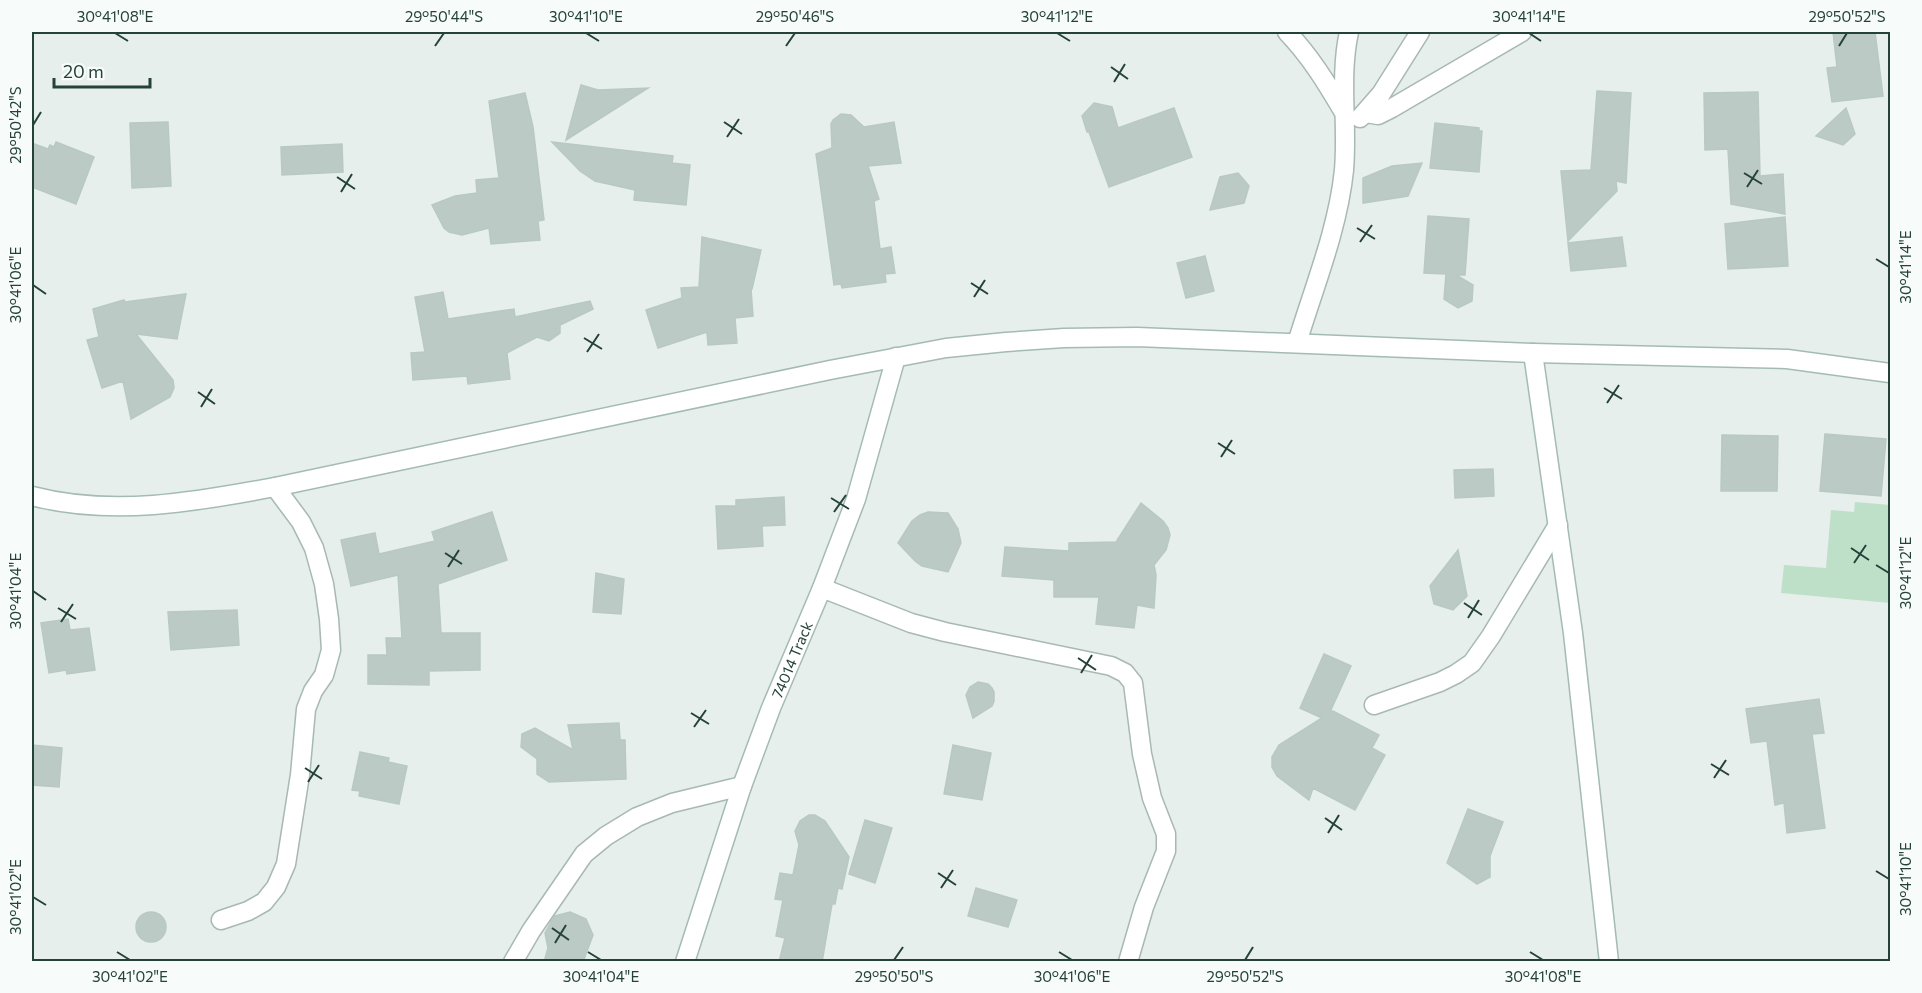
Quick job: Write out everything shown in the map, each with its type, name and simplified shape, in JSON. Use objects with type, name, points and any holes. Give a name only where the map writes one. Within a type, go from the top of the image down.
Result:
[{"type":"street","points":[[1287,32],[1322,73],[1344,122]]},
{"type":"street","points":[[1297,343],[1335,218],[1344,170],[1345,52],[1349,32]]},
{"type":"street","points":[[1366,113],[1381,94],[1420,32]]},
{"type":"street","points":[[1344,122],[1366,113],[1378,114],[1392,108],[1522,32]]},
{"type":"street","points":[[32,496],[98,507],[193,502],[275,487],[896,357],[946,348],[1064,338],[1137,337],[1533,353],[1787,359],[1890,373]]},
{"type":"street","points":[[1533,353],[1574,633],[1609,962]]},
{"type":"street","name":"74014 Track","points":[[685,962],[742,786],[771,708],[822,588],[856,499],[896,357]]},
{"type":"street","points":[[221,920],[248,911],[264,902],[280,879],[288,853],[300,775],[306,709],[313,691],[324,675],[331,650],[324,584],[314,548],[301,522],[275,487]]},
{"type":"street","points":[[1374,705],[1440,682],[1472,663],[1491,636],[1558,525]]},
{"type":"street","points":[[822,588],[911,623],[1111,666],[1125,673],[1133,683],[1142,754],[1152,798],[1166,834],[1166,851],[1144,907],[1128,962]]},
{"type":"street","points":[[513,962],[531,931],[584,854],[606,836],[637,817],[672,803],[742,786]]},
{"type":"green space","points":[[1855,502],[1890,505],[1890,603],[1781,593],[1784,565],[1826,568],[1831,510],[1854,512]]},
{"type":"building","points":[[1833,32],[1875,32],[1883,96],[1832,102],[1827,68],[1837,67]]},
{"type":"building","points":[[581,85],[598,90],[648,88],[566,140]]},
{"type":"building","points":[[1597,91],[1631,93],[1626,183],[1616,181],[1617,191],[1568,241],[1561,171],[1591,170]]},
{"type":"building","points":[[1758,92],[1760,176],[1783,174],[1785,214],[1731,204],[1728,149],[1705,150],[1704,93]]},
{"type":"building","points":[[525,93],[533,127],[544,220],[538,221],[540,240],[491,244],[489,228],[462,235],[449,232],[444,228],[432,205],[455,196],[477,193],[476,180],[499,178],[489,101]]},
{"type":"building","points":[[1094,103],[1112,107],[1118,128],[1174,108],[1192,157],[1109,187],[1082,116]]},
{"type":"building","points":[[1846,108],[1855,134],[1843,145],[1816,136]]},
{"type":"building","points":[[841,114],[851,115],[864,127],[894,122],[901,163],[868,166],[879,199],[874,201],[880,249],[891,247],[895,273],[885,274],[886,282],[842,288],[841,284],[834,285],[816,154],[832,148],[831,124]]},
{"type":"building","points":[[168,122],[171,186],[132,188],[130,123]]},
{"type":"building","points":[[1435,123],[1479,128],[1479,131],[1482,131],[1479,172],[1430,168]]},
{"type":"building","points":[[56,142],[94,157],[76,204],[32,187],[32,143],[48,149],[50,145],[54,147]]},
{"type":"building","points":[[552,142],[673,156],[672,163],[690,165],[686,205],[634,200],[635,190],[595,181],[580,171]]},
{"type":"building","points":[[342,144],[343,172],[282,175],[281,147]]},
{"type":"building","points":[[1422,163],[1408,196],[1363,203],[1363,178],[1392,166]]},
{"type":"building","points":[[1238,173],[1249,186],[1244,203],[1210,210],[1220,177]]},
{"type":"building","points":[[1428,216],[1469,219],[1465,275],[1456,275],[1473,285],[1472,301],[1458,308],[1444,299],[1446,274],[1424,273]]},
{"type":"building","points":[[1785,217],[1788,266],[1728,269],[1725,224]]},
{"type":"building","points":[[702,237],[761,250],[751,289],[753,316],[735,318],[737,343],[708,345],[707,332],[658,348],[646,310],[682,298],[681,288],[699,287]]},
{"type":"building","points":[[1622,237],[1626,266],[1571,271],[1568,243]]},
{"type":"building","points":[[1205,256],[1214,291],[1186,298],[1177,263]]},
{"type":"building","points":[[443,292],[448,319],[514,309],[515,317],[590,301],[593,309],[560,325],[560,333],[549,341],[537,337],[507,353],[510,379],[468,384],[467,376],[413,380],[411,353],[425,352],[415,297]]},
{"type":"building","points":[[186,294],[177,339],[136,334],[173,380],[174,388],[170,397],[131,419],[123,381],[102,388],[87,340],[99,337],[93,309],[124,300],[125,302]]},
{"type":"building","points":[[1825,434],[1886,439],[1881,496],[1820,491]]},
{"type":"building","points":[[1722,435],[1778,436],[1777,491],[1721,491]]},
{"type":"building","points":[[1493,469],[1494,496],[1455,498],[1454,470]]},
{"type":"building","points":[[784,497],[785,525],[762,526],[763,546],[718,549],[716,506],[736,506],[736,500]]},
{"type":"building","points":[[1141,503],[1163,521],[1170,535],[1166,550],[1154,565],[1156,575],[1154,608],[1137,605],[1134,628],[1096,624],[1099,597],[1054,597],[1054,580],[1002,576],[1005,547],[1069,551],[1069,543],[1116,542]]},
{"type":"building","points":[[492,512],[507,560],[438,584],[441,633],[480,633],[480,670],[429,671],[429,685],[368,684],[368,655],[387,655],[386,638],[402,638],[398,575],[351,586],[341,540],[375,533],[379,554],[435,541],[432,532]]},
{"type":"building","points":[[928,512],[948,513],[958,529],[961,543],[948,572],[922,566],[898,543],[912,521]]},
{"type":"building","points":[[1458,550],[1467,596],[1453,610],[1434,604],[1430,586]]},
{"type":"building","points":[[596,573],[624,579],[621,614],[593,612]]},
{"type":"building","points":[[237,610],[239,645],[171,650],[168,612]]},
{"type":"building","points":[[68,619],[70,630],[89,628],[95,670],[67,674],[66,670],[49,673],[41,623]]},
{"type":"building","points":[[1324,654],[1351,666],[1330,712],[1333,711],[1379,735],[1372,748],[1385,755],[1355,810],[1313,788],[1309,800],[1277,776],[1272,767],[1272,757],[1279,745],[1322,718],[1300,708]]},
{"type":"building","points":[[978,682],[988,684],[992,688],[994,701],[992,706],[973,718],[966,695],[970,687]]},
{"type":"building","points":[[1819,699],[1824,733],[1812,734],[1825,828],[1787,833],[1784,803],[1775,805],[1767,741],[1751,743],[1746,709]]},
{"type":"building","points":[[619,723],[620,740],[625,740],[626,779],[549,782],[537,774],[537,759],[521,747],[522,734],[535,728],[573,750],[568,725]]},
{"type":"building","points":[[32,745],[62,748],[59,787],[32,785]]},
{"type":"building","points":[[953,745],[991,753],[982,800],[944,794]]},
{"type":"building","points":[[360,752],[389,758],[388,762],[407,766],[399,804],[359,796],[360,791],[352,790]]},
{"type":"building","points":[[1468,809],[1503,822],[1490,856],[1490,877],[1477,884],[1447,863]]},
{"type":"building","points":[[809,815],[815,815],[825,821],[849,857],[842,889],[838,888],[835,904],[832,904],[822,962],[779,962],[785,938],[776,936],[783,900],[775,899],[780,873],[793,875],[799,845],[795,831],[800,821]]},
{"type":"building","points":[[865,820],[892,828],[875,883],[849,874]]},
{"type":"building","points":[[976,888],[1017,900],[1008,927],[968,916]]},
{"type":"building","points":[[151,912],[161,917],[166,927],[161,937],[151,942],[141,937],[136,927],[141,917]]},
{"type":"building","points":[[570,912],[586,919],[593,935],[583,962],[544,962],[548,948],[545,933],[555,916]]}]
